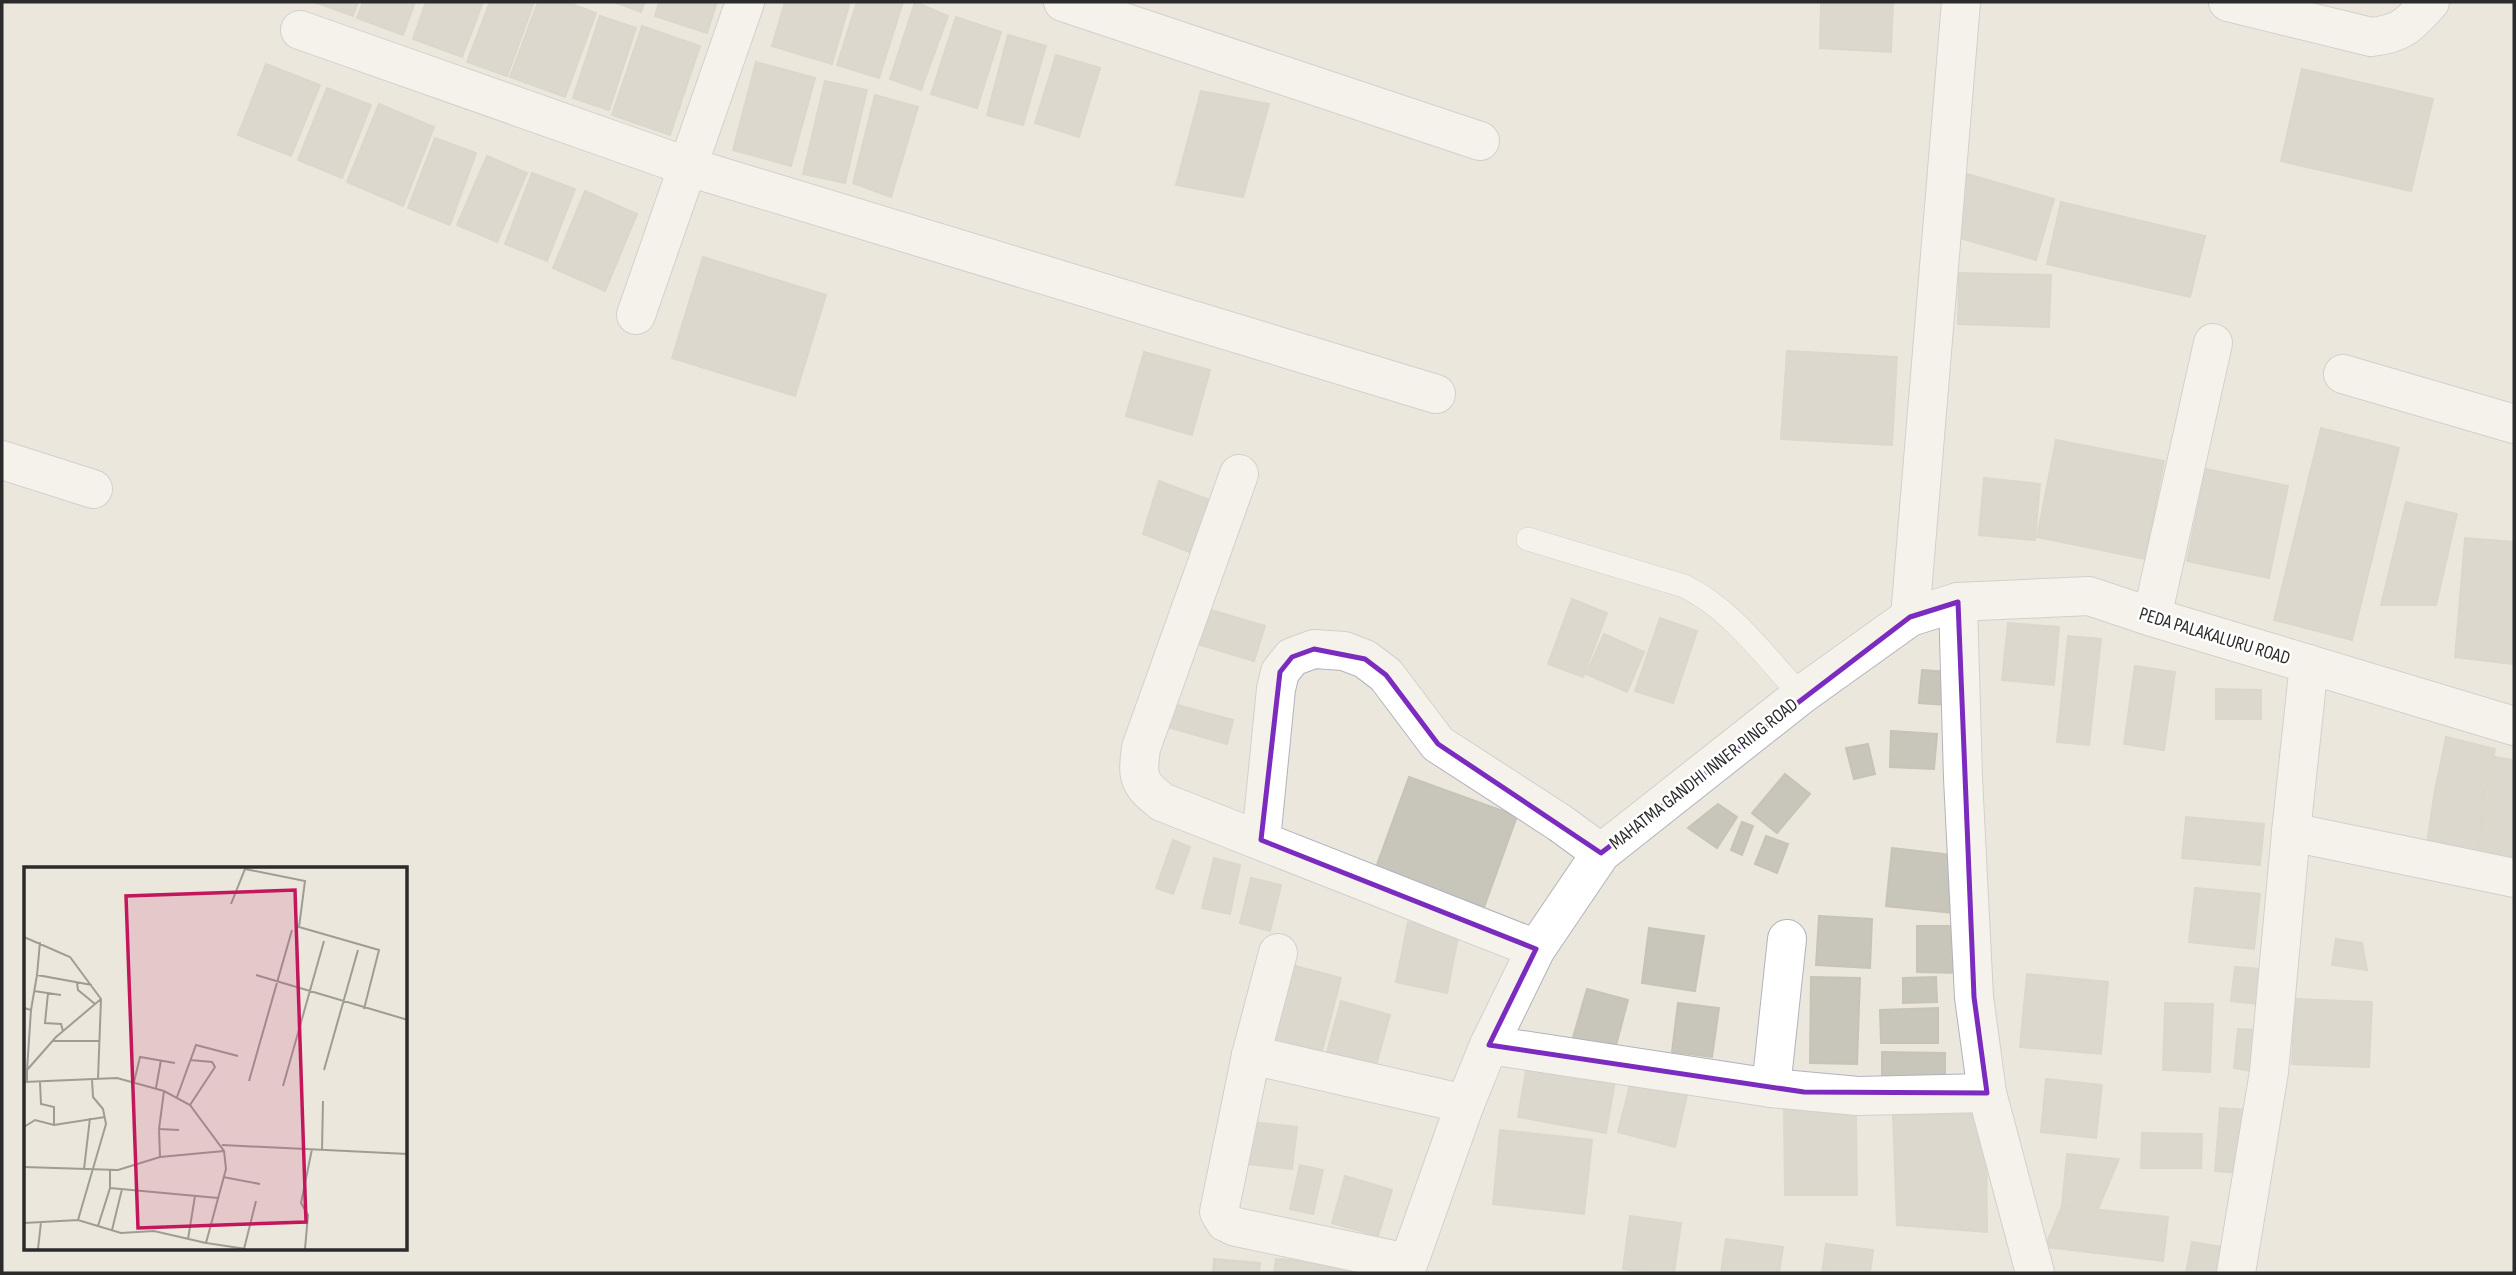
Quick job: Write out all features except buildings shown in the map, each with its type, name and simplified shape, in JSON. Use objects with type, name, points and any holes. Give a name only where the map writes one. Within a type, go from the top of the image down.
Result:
[{"type":"street","points":[[636,315],[745,2]]},
{"type":"street","points":[[1063,2],[1480,141]]},
{"type":"street","points":[[1910,617],[1961,2]]},
{"type":"street","points":[[2228,2],[2371,37],[2390,35],[2408,26],[2430,2]]},
{"type":"street","points":[[300,30],[689,167],[1436,394]]},
{"type":"street","points":[[2152,617],[2213,342]]},
{"type":"street","points":[[2343,374],[2514,424]]},
{"type":"street","points":[[2,460],[93,489]]},
{"type":"street","points":[[1239,474],[1141,748],[1139,769],[1144,788],[1162,802],[1536,948]]},
{"type":"street","name":"PEDA PALAKALURU ROAD","points":[[1910,617],[1958,602],[2089,596],[2514,726]]},
{"type":"street","points":[[1958,602],[1963,778],[1974,997],[1987,1093],[2035,1273]]},
{"type":"street","name":"MAHATMA GANDHI INNER RING ROAD","points":[[1407,1268],[1465,1104],[1489,1045],[1536,948],[1601,853],[1801,695],[1910,617]]},
{"type":"street","points":[[1261,840],[1280,672],[1292,657],[1314,649],[1344,651],[1365,659],[1387,675],[1438,744],[1560,823],[1601,853]]},
{"type":"street","points":[[2236,1273],[2269,1072],[2309,664]]},
{"type":"street","points":[[2291,832],[2514,878]]},
{"type":"street","points":[[1771,1088],[1787,939]]},
{"type":"street","points":[[1278,953],[1251,1055],[1219,1212],[1225,1222],[1236,1227],[1407,1268]]},
{"type":"street","points":[[1489,1045],[1771,1088],[1858,1096],[1987,1093]]},
{"type":"street","points":[[1251,1055],[1465,1104]]},
{"type":"lane","points":[[1528,540],[1684,586],[1704,596],[1723,611],[1801,695]]},
{"type":"highlighted area","points":[[1958,602],[1974,997],[1987,1093],[1804,1092],[1489,1045],[1536,949],[1261,840],[1280,672],[1292,657],[1314,649],[1365,659],[1386,675],[1438,744],[1601,853],[1910,617]]}]
